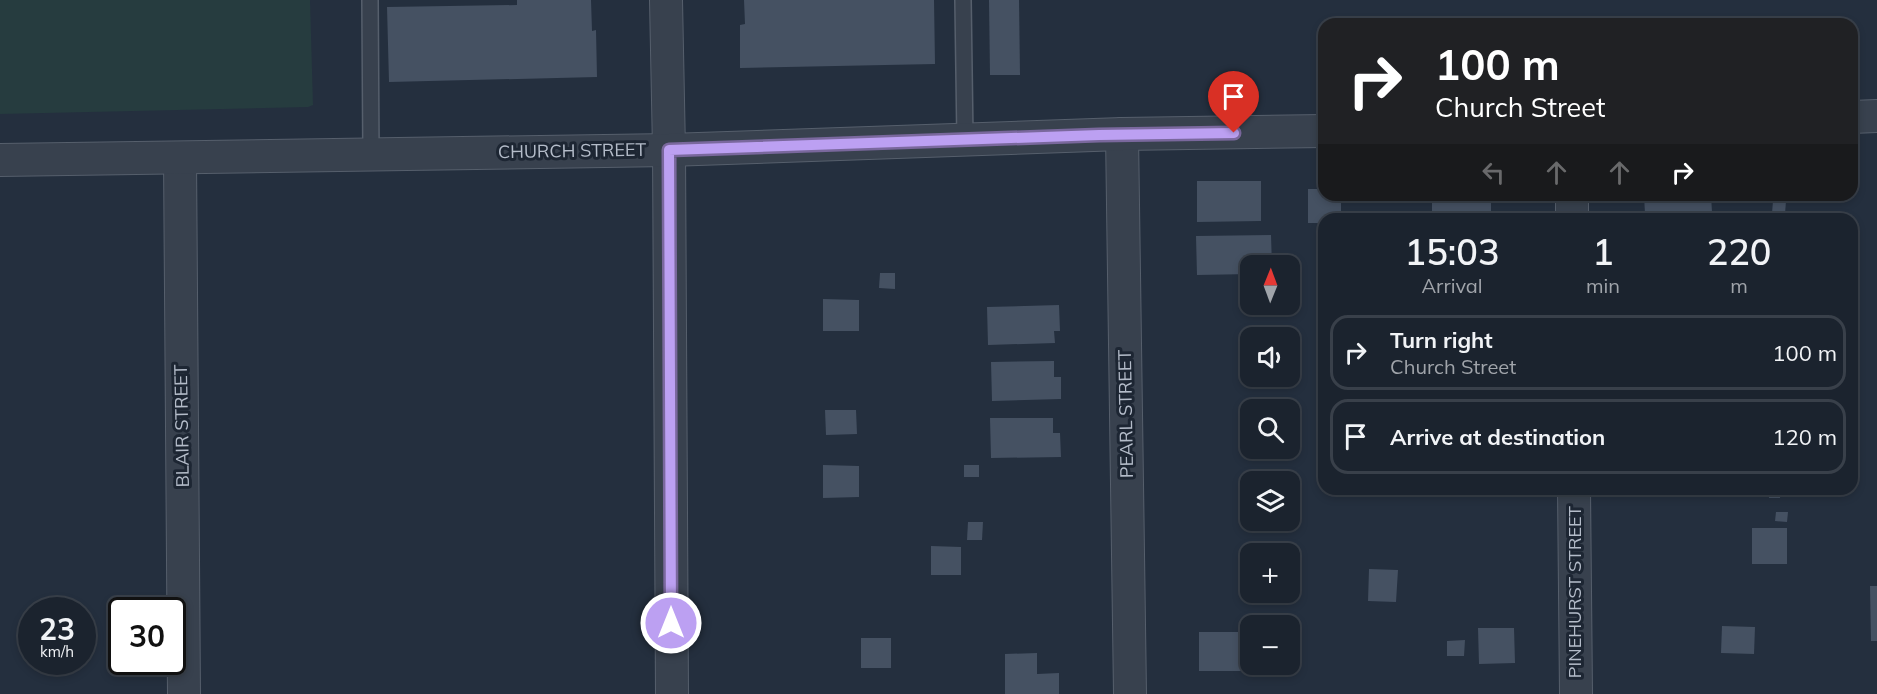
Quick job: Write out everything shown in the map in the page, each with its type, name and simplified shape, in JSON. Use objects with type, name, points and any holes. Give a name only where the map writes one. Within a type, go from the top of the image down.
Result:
[{"type":"street","points":[[666,0],[672,694]]},
{"type":"street","points":[[1858,117],[1877,116]]},
{"type":"street","name":"CHURCH STREET","points":[[0,160],[669,150],[1122,135],[1318,131]]},
{"type":"street","name":"PEARL STREET","points":[[1122,135],[1131,694]]},
{"type":"street","name":"BLAIR STREET","points":[[180,158],[184,694]]},
{"type":"street","name":"PINEHURST STREET","points":[[1574,495],[1576,694]]},
{"type":"lane","points":[[370,0],[371,155]]},
{"type":"lane","points":[[963,0],[964,140]]},
{"type":"green space","points":[[0,0],[310,0],[313,105],[308,107],[0,114]]},
{"type":"building","points":[[517,0],[591,0],[592,31],[596,30],[597,77],[389,82],[387,7],[517,5]]},
{"type":"building","points":[[744,0],[934,0],[935,64],[740,68],[740,25],[745,24]]},
{"type":"building","points":[[989,0],[1019,0],[1020,75],[990,75]]},
{"type":"building","points":[[1197,181],[1261,181],[1261,221],[1197,222]]},
{"type":"building","points":[[1308,189],[1318,189],[1318,201],[1341,201],[1341,213],[1318,213],[1318,223],[1308,223]]},
{"type":"building","points":[[1432,201],[1491,201],[1491,213],[1432,213]]},
{"type":"building","points":[[1644,201],[1711,201],[1712,212],[1645,213]]},
{"type":"building","points":[[1773,201],[1786,201],[1785,213],[1772,213]]},
{"type":"building","points":[[1271,235],[1272,255],[1240,255],[1240,274],[1197,275],[1196,236]]},
{"type":"building","points":[[880,273],[895,273],[895,289],[879,288]]},
{"type":"building","points":[[823,299],[859,300],[859,331],[823,331]]},
{"type":"building","points":[[1059,305],[1060,331],[1054,331],[1055,343],[988,345],[987,307]]},
{"type":"building","points":[[1054,361],[1054,377],[1061,377],[1061,399],[992,401],[991,362]]},
{"type":"building","points":[[825,410],[856,410],[857,434],[826,435]]},
{"type":"building","points":[[990,418],[1053,418],[1053,433],[1060,433],[1061,457],[991,458]]},
{"type":"building","points":[[823,465],[859,466],[859,497],[823,498]]},
{"type":"building","points":[[964,465],[979,465],[979,477],[964,477]]},
{"type":"building","points":[[1769,495],[1780,495],[1780,498],[1769,498]]},
{"type":"building","points":[[1776,512],[1788,512],[1787,522],[1775,521]]},
{"type":"building","points":[[968,522],[983,522],[982,540],[967,540]]},
{"type":"building","points":[[1752,528],[1787,528],[1787,564],[1752,564]]},
{"type":"building","points":[[931,546],[961,547],[961,575],[931,575]]},
{"type":"building","points":[[1369,569],[1398,570],[1396,602],[1368,601]]},
{"type":"building","points":[[1870,586],[1877,586],[1877,641],[1871,641]]},
{"type":"building","points":[[1722,626],[1755,627],[1754,654],[1721,653]]},
{"type":"building","points":[[1478,628],[1514,628],[1515,663],[1479,664]]},
{"type":"building","points":[[1199,632],[1240,632],[1240,671],[1199,671]]},
{"type":"building","points":[[861,638],[891,638],[891,668],[861,668]]},
{"type":"building","points":[[1465,640],[1464,656],[1447,656],[1447,641]]},
{"type":"building","points":[[1037,653],[1037,674],[1059,673],[1059,694],[1005,694],[1005,654]]},
{"type":"route","points":[[671,623],[669,150],[1099,135],[1234,133]]}]
